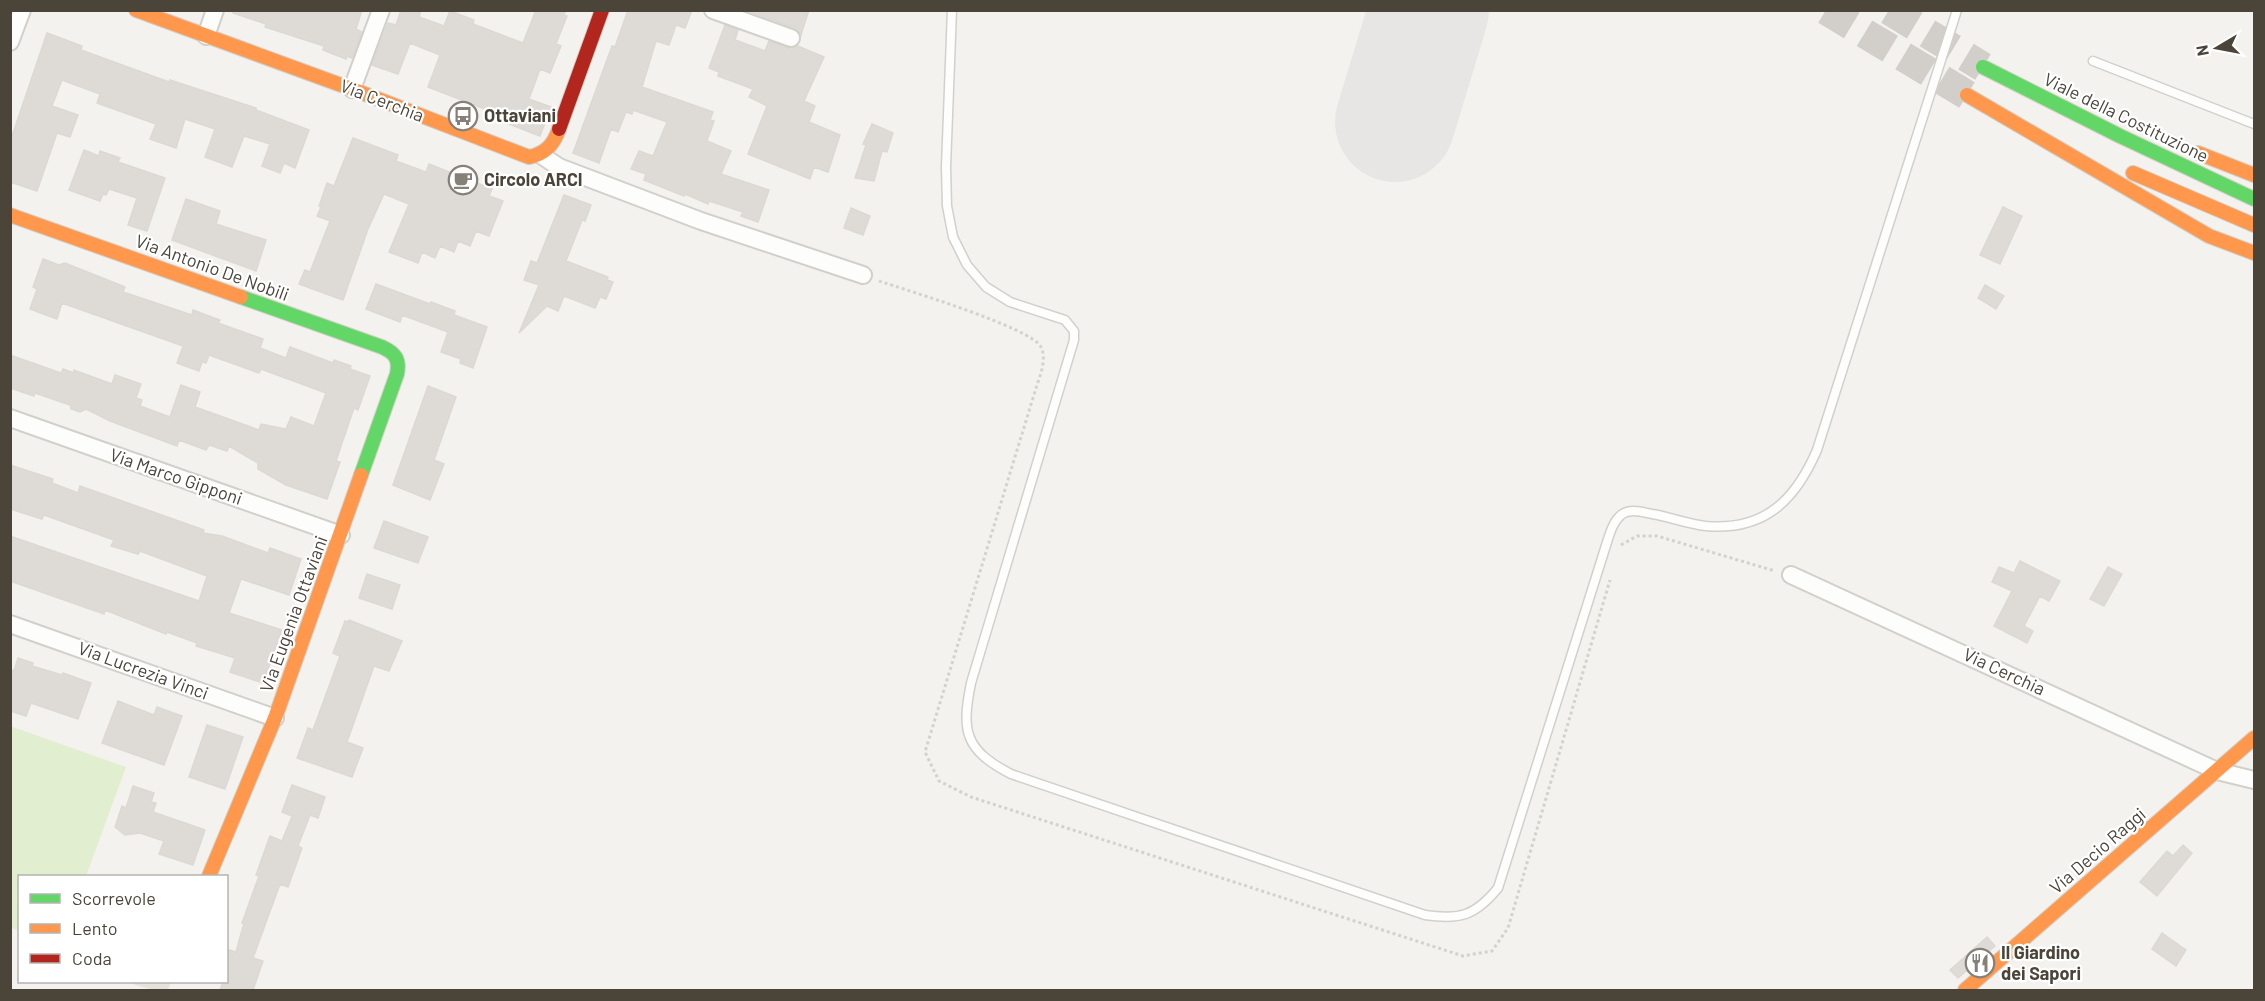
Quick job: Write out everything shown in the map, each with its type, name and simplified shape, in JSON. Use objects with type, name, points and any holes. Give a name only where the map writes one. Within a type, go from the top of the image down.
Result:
[{"type":"main road","name":"Via Cerchia","points":[[136,10],[352,89],[521,156],[541,155]]},
{"type":"main road","points":[[541,155],[551,147],[561,127],[602,10]]},
{"type":"main road","name":"Viale della Costituzione","points":[[1983,67],[2120,136],[2254,199]]},
{"type":"main road","points":[[2014,84],[2156,137]]},
{"type":"main road","points":[[1966,95],[2209,236],[2254,253]]},
{"type":"main road","points":[[1994,110],[2254,225]]},
{"type":"main road","points":[[2189,150],[2254,174]]},
{"type":"main road","name":"Via Antonio De Nobili","points":[[10,215],[382,347],[399,359]]},
{"type":"main road","name":"Via Eugenia Ottaviani","points":[[209,875],[275,718],[398,370],[399,359]]},
{"type":"main road","name":"Via Decio Raggi","points":[[1965,990],[2254,738]]},
{"type":"street","points":[[10,42],[22,10]]},
{"type":"street","points":[[206,36],[215,10]]},
{"type":"street","points":[[352,89],[381,10]]},
{"type":"street","points":[[713,10],[791,38]]},
{"type":"street","name":"Via Cerchia","points":[[541,155],[559,167],[690,216],[863,275]]},
{"type":"street","name":"Via Marco Gipponi","points":[[10,418],[341,535]]},
{"type":"street","name":"Via Cerchia","points":[[1791,575],[2217,771],[2254,780]]},
{"type":"street","name":"Via Lucrezia Vinci","points":[[10,624],[275,718]]},
{"type":"lane","points":[[952,10],[946,167],[947,206],[953,237],[967,265],[986,287],[1010,302],[1065,320],[1074,331],[1070,352],[971,683],[966,709],[967,731],[975,748],[987,762],[1011,774],[1425,915],[1443,918],[1465,915],[1483,906],[1498,888],[1615,522],[1623,514],[1635,510],[1704,526],[1742,526],[1765,516],[1782,504],[1807,473],[1820,439],[1957,10]]},
{"type":"lane","points":[[2093,61],[2254,124]]},
{"type":"path","points":[[863,275],[1015,329],[1039,342],[1043,350],[1044,359],[1036,388],[925,752],[939,781],[971,797],[1462,956],[1492,951],[1508,927],[1611,578]]},
{"type":"path","points":[[1621,545],[1637,536],[1657,537],[1791,575]]},
{"type":"green space","points":[[10,726],[126,767],[86,875],[18,875],[18,931],[10,927]]},
{"type":"shaded area","points":[[129,983],[171,983],[168,990],[153,990]]},
{"type":"building","points":[[233,10],[362,10],[356,29],[362,32],[352,58],[347,56],[346,59],[323,50],[324,46],[265,27],[266,24],[233,13]]},
{"type":"building","points":[[401,10],[421,10],[419,17],[444,26],[450,11],[474,20],[473,24],[523,43],[536,10],[566,10],[564,15],[567,16],[556,44],[561,46],[550,73],[540,69],[529,99],[551,107],[540,136],[501,121],[503,116],[428,87],[440,55],[410,43],[398,74],[372,65],[388,23],[396,25]]},
{"type":"building","points":[[628,10],[692,10],[685,28],[676,25],[669,45],[656,41],[642,87],[713,112],[710,120],[714,121],[707,141],[731,151],[721,174],[769,190],[758,222],[741,216],[743,212],[709,201],[708,204],[644,180],[646,174],[631,169],[639,151],[653,156],[667,122],[633,110],[632,114],[626,112],[618,132],[611,129],[599,163],[573,153],[612,46],[615,47]]},
{"type":"building","points":[[745,10],[809,10],[801,35],[795,28]]},
{"type":"building","points":[[725,25],[738,30],[735,40],[765,51],[769,41],[788,48],[798,46],[824,57],[804,101],[815,106],[809,122],[840,135],[828,172],[814,167],[810,179],[748,154],[767,106],[749,97],[753,89],[718,76],[719,72],[709,68]]},
{"type":"building","points":[[47,33],[82,46],[81,50],[169,82],[170,80],[256,108],[256,110],[309,130],[295,168],[284,163],[280,173],[262,166],[270,144],[244,136],[232,167],[205,157],[215,129],[185,119],[176,148],[150,139],[156,124],[97,103],[100,94],[62,80],[52,106],[78,115],[70,137],[57,133],[37,191],[10,182],[10,142]]},
{"type":"building","points":[[872,124],[893,133],[887,152],[882,151],[874,181],[855,178],[866,145],[863,144]]},
{"type":"building","points":[[353,138],[398,155],[396,161],[426,172],[429,164],[492,189],[489,196],[503,201],[489,236],[476,231],[470,246],[458,241],[454,252],[440,246],[435,258],[422,252],[418,263],[389,252],[409,204],[384,194],[368,229],[343,300],[299,284],[305,270],[310,272],[330,221],[317,216],[327,183],[334,186]]},
{"type":"building","points":[[84,150],[99,156],[100,151],[120,158],[118,162],[165,178],[147,231],[128,225],[137,198],[109,189],[100,201],[69,190]]},
{"type":"building","points":[[564,195],[591,205],[585,221],[582,220],[566,261],[608,277],[607,280],[613,282],[606,299],[600,297],[595,308],[564,296],[558,311],[547,306],[519,333],[539,285],[524,280],[531,261],[537,263]]},
{"type":"building","points":[[186,199],[220,211],[216,224],[266,240],[256,271],[172,240]]},
{"type":"building","points":[[2003,207],[2022,216],[2000,264],[1980,255]]},
{"type":"building","points":[[851,208],[870,216],[863,235],[844,228]]},
{"type":"building","points":[[43,259],[59,265],[65,263],[125,287],[123,292],[192,315],[193,310],[220,320],[218,323],[263,339],[260,348],[286,358],[290,347],[333,363],[334,360],[351,366],[350,369],[370,376],[358,410],[354,408],[336,461],[340,462],[327,499],[286,485],[258,469],[258,463],[229,446],[227,451],[209,445],[206,450],[179,440],[177,446],[110,421],[86,409],[80,412],[71,409],[70,405],[35,393],[34,396],[10,388],[10,355],[61,373],[63,369],[74,373],[74,370],[112,384],[115,375],[141,384],[136,398],[142,400],[140,406],[170,417],[181,385],[200,392],[195,407],[259,430],[261,424],[286,429],[291,417],[314,426],[326,393],[261,369],[259,373],[209,355],[206,363],[202,362],[199,371],[177,363],[183,346],[62,303],[57,319],[30,309],[37,289],[33,287]]},
{"type":"building","points":[[376,284],[455,311],[454,315],[487,327],[473,368],[460,363],[461,359],[441,352],[448,332],[402,315],[400,322],[366,309]]},
{"type":"building","points":[[1985,285],[2004,296],[1996,309],[1978,298]]},
{"type":"building","points":[[428,386],[456,397],[434,460],[444,464],[430,500],[393,485]]},
{"type":"building","points":[[10,465],[53,479],[52,483],[78,493],[80,486],[204,530],[203,533],[222,536],[268,553],[270,548],[301,559],[289,595],[241,579],[229,613],[282,630],[263,683],[230,672],[235,658],[196,646],[197,643],[167,632],[166,634],[105,610],[104,614],[10,581],[10,536],[199,601],[207,576],[140,551],[138,554],[111,546],[114,540],[44,515],[42,519],[10,509]]},
{"type":"building","points":[[384,521],[428,537],[418,563],[374,548]]},
{"type":"building","points":[[2020,561],[2060,581],[2049,601],[2040,596],[2024,626],[2033,631],[2027,643],[1994,626],[2012,591],[1992,582],[1999,567],[2014,573]]},
{"type":"building","points":[[2108,567],[2122,574],[2104,606],[2090,599]]},
{"type":"building","points":[[367,574],[400,585],[392,609],[359,598]]},
{"type":"building","points":[[349,620],[402,641],[389,671],[374,666],[347,742],[363,748],[352,777],[297,758],[308,728],[313,730],[340,656],[333,653],[345,621]]},
{"type":"building","points":[[18,658],[33,663],[32,666],[62,675],[63,673],[91,683],[78,719],[31,703],[26,716],[10,711],[10,669],[14,671]]},
{"type":"building","points":[[118,701],[154,715],[157,707],[182,716],[164,765],[102,743]]},
{"type":"building","points":[[207,725],[243,737],[225,789],[189,777]]},
{"type":"building","points":[[292,785],[325,797],[318,818],[310,815],[298,846],[302,848],[288,887],[280,884],[253,958],[263,961],[253,990],[220,990],[222,983],[228,983],[228,950],[236,952],[244,923],[242,923],[259,876],[256,875],[270,836],[282,841],[292,816],[282,812]]},
{"type":"building","points":[[133,786],[154,793],[151,802],[156,803],[153,812],[205,830],[193,865],[159,854],[164,841],[140,833],[125,835],[115,827],[122,806],[126,808]]},
{"type":"building","points":[[2183,845],[2192,853],[2157,896],[2140,882],[2167,851],[2173,856]]},
{"type":"building","points":[[2162,933],[2186,950],[2176,966],[2152,949]]},
{"type":"building","points":[[1987,937],[1995,946],[1958,978],[1950,970]]},
{"type":"runway","points":[[1395,122],[1429,10]]},
{"type":"tunnel","points":[[1826,10],[1967,95]]},
{"type":"tunnel","points":[[1889,10],[1983,67]]},
{"type":"traffic: fast","points":[[1983,67],[2120,136],[2254,199]]},
{"type":"traffic: fast","points":[[241,297],[382,347],[396,357],[397,374],[361,475]]},
{"type":"traffic: slow","points":[[136,10],[529,157],[548,148],[559,129]]},
{"type":"traffic: slow","points":[[1967,95],[2209,236],[2254,253]]},
{"type":"traffic: slow","points":[[2198,153],[2254,175]]},
{"type":"traffic: slow","points":[[2133,173],[2254,225]]},
{"type":"traffic: slow","points":[[10,215],[241,297]]},
{"type":"traffic: slow","points":[[209,875],[275,718],[361,475]]},
{"type":"traffic: slow","points":[[1965,990],[2254,738]]},
{"type":"traffic: jam","points":[[559,129],[602,10]]},
{"type":"place","name":"Ottaviani","points":[[463,116]]},
{"type":"place","name":"Circolo ARCI","points":[[463,180]]},
{"type":"place","name":"Il Giardino dei Sapori","points":[[1980,963]]}]
